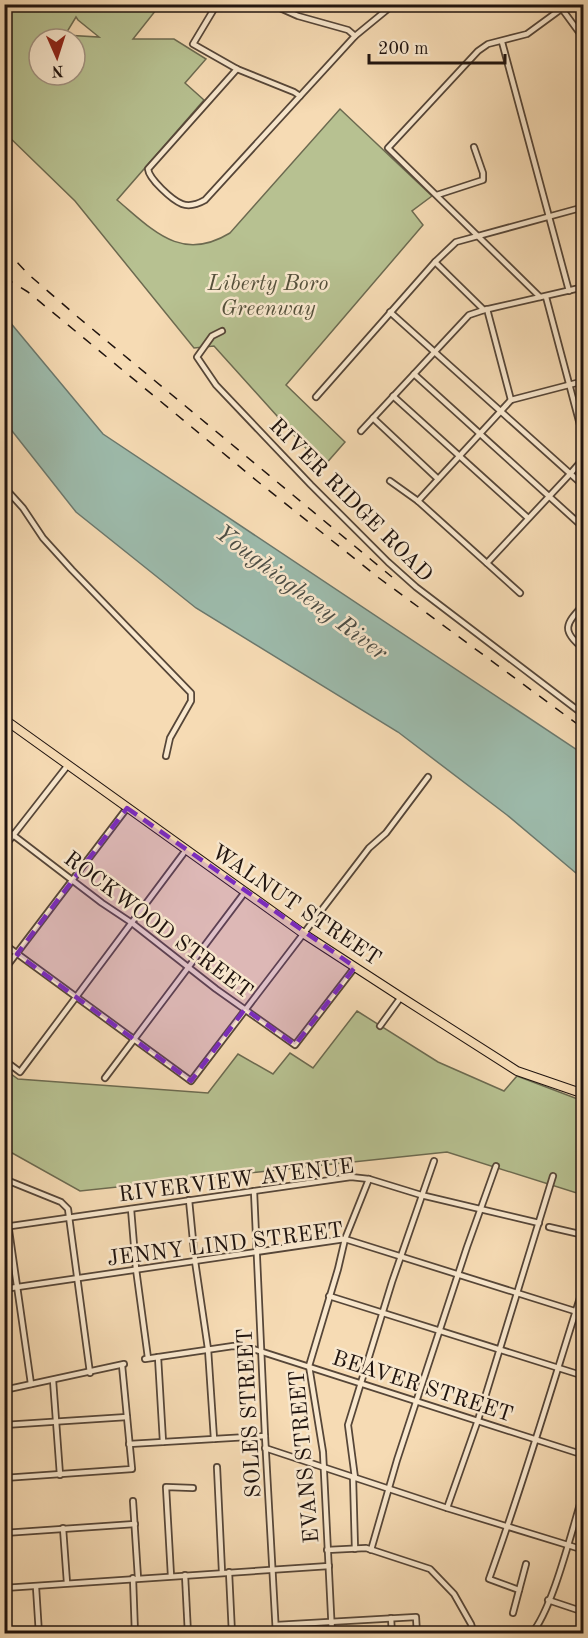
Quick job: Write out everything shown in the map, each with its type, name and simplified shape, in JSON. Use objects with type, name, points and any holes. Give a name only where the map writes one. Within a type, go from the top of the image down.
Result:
[{"type":"main road","name":"WALNUT STREET","points":[[6,723],[304,934],[401,997],[517,1071],[584,1094]]},
{"type":"street","points":[[218,4],[193,44],[237,69],[300,96]]},
{"type":"street","points":[[271,4],[298,16],[348,30],[355,36]]},
{"type":"street","points":[[237,69],[148,169],[152,179],[182,204],[195,205],[205,200],[355,36],[394,4]]},
{"type":"street","points":[[540,297],[388,148],[478,51],[488,44],[527,34],[568,4]]},
{"type":"street","points":[[562,9],[584,39]]},
{"type":"street","points":[[502,42],[569,291]]},
{"type":"street","points":[[437,195],[483,180],[484,176],[474,147]]},
{"type":"street","points":[[315,396],[435,262],[456,242],[584,207]]},
{"type":"street","points":[[435,262],[486,310],[511,400]]},
{"type":"street","points":[[361,431],[470,315],[584,287]]},
{"type":"street","points":[[546,297],[584,440]]},
{"type":"street","points":[[390,312],[584,486]]},
{"type":"street","name":"RIVER RIDGE ROAD","points":[[222,331],[212,336],[197,357],[216,386],[363,538],[416,587],[584,715]]},
{"type":"street","points":[[414,374],[584,528]]},
{"type":"street","points":[[418,501],[511,400],[584,381]]},
{"type":"street","points":[[393,396],[528,518]]},
{"type":"street","points":[[373,418],[438,479]]},
{"type":"street","points":[[487,563],[584,458]]},
{"type":"street","points":[[390,481],[418,501],[520,593]]},
{"type":"street","points":[[4,487],[23,508],[43,538],[72,570],[191,693],[191,701],[170,738],[166,756]]},
{"type":"street","points":[[584,604],[568,622],[567,629],[570,636],[584,649]]},
{"type":"street","points":[[4,847],[68,765]]},
{"type":"street","points":[[4,944],[191,1081],[369,848],[386,833],[428,777]]},
{"type":"street","points":[[4,970],[127,808]]},
{"type":"street","name":"ROCKWOOD STREET","points":[[4,828],[132,923],[188,968],[295,1045],[355,967]]},
{"type":"street","points":[[4,1060],[20,1072],[186,850]]},
{"type":"street","points":[[105,1078],[245,892]]},
{"type":"street","points":[[380,1026],[401,997]]},
{"type":"street","points":[[355,1549],[354,1478],[348,1425],[360,1382],[434,1161]]},
{"type":"street","points":[[371,1550],[458,1274],[496,1166]]},
{"type":"street","points":[[447,1508],[478,1420],[498,1349],[554,1176]]},
{"type":"street","name":"RIVERVIEW AVENUE","points":[[6,1227],[351,1177],[369,1179],[421,1195],[539,1223]]},
{"type":"street","name":"EVANS STREET","points":[[332,1634],[324,1468],[309,1366],[345,1239],[369,1179]]},
{"type":"street","points":[[4,1186],[5,1180],[61,1202],[68,1209],[90,1373]]},
{"type":"street","name":"SOLES STREET","points":[[255,1191],[265,1448],[274,1569],[276,1634]]},
{"type":"street","points":[[4,1195],[6,1227],[31,1384]]},
{"type":"street","points":[[189,1200],[195,1262],[208,1349],[214,1439]]},
{"type":"street","points":[[131,1209],[136,1269]]},
{"type":"street","points":[[549,1227],[584,1235]]},
{"type":"street","name":"JENNY LIND STREET","points":[[4,1289],[345,1239],[584,1314]]},
{"type":"street","name":"BEAVER STREET","points":[[136,1269],[147,1358],[238,1345],[584,1455]]},
{"type":"street","points":[[519,1590],[489,1579],[537,1439],[584,1285]]},
{"type":"street","points":[[329,1296],[584,1376]]},
{"type":"street","points":[[158,1357],[163,1442]]},
{"type":"street","points":[[4,1390],[123,1365],[132,1469],[4,1478]]},
{"type":"street","points":[[53,1380],[60,1475]]},
{"type":"street","points":[[4,1425],[127,1416]]},
{"type":"street","points":[[129,1444],[265,1436]]},
{"type":"street","points":[[265,1448],[584,1550]]},
{"type":"street","points":[[217,1467],[222,1572]]},
{"type":"street","points":[[171,1576],[166,1487],[193,1488]]},
{"type":"street","points":[[531,1634],[539,1623],[548,1600],[584,1491]]},
{"type":"street","points":[[133,1501],[135,1634]]},
{"type":"street","points":[[4,1533],[135,1524]]},
{"type":"street","points":[[63,1528],[67,1583]]},
{"type":"street","points":[[327,1550],[371,1550],[430,1569],[454,1594],[474,1634]]},
{"type":"street","points":[[513,1613],[526,1564]]},
{"type":"street","points":[[4,1587],[36,1587],[135,1578],[329,1566]]},
{"type":"street","points":[[228,1572],[232,1634]]},
{"type":"street","points":[[185,1575],[188,1634]]},
{"type":"street","points":[[36,1587],[39,1634]]},
{"type":"street","points":[[548,1600],[584,1612]]},
{"type":"street","points":[[276,1625],[416,1617],[417,1634]]},
{"type":"street","points":[[392,1618],[392,1634]]},
{"type":"highlighted area","points":[[127,808],[355,967],[295,1045],[245,1009],[191,1081],[17,954]]},
{"type":"green space","name":"Liberty Boro Greenway","points":[[4,5],[160,5],[133,39],[174,39],[206,59],[185,83],[204,100],[117,200],[156,232],[169,239],[182,244],[197,245],[230,233],[340,109],[432,196],[412,211],[423,225],[286,385],[345,442],[323,467],[214,346],[194,348],[75,201],[5,133]]},
{"type":"green space","points":[[357,1011],[438,1062],[504,1091],[517,1076],[583,1101],[583,1195],[447,1152],[80,1191],[5,1149],[4,1069],[18,1079],[208,1093],[238,1054],[273,1074],[290,1053],[313,1068]]},
{"type":"water","name":"Youghiogheny River","points":[[4,315],[103,434],[583,754],[583,879],[507,815],[398,732],[196,608],[76,512],[5,422]]},
{"type":"railway","points":[[4,248],[28,274],[79,318],[392,577]]},
{"type":"railway","points":[[4,277],[28,292],[257,481],[379,578],[584,729]]}]
